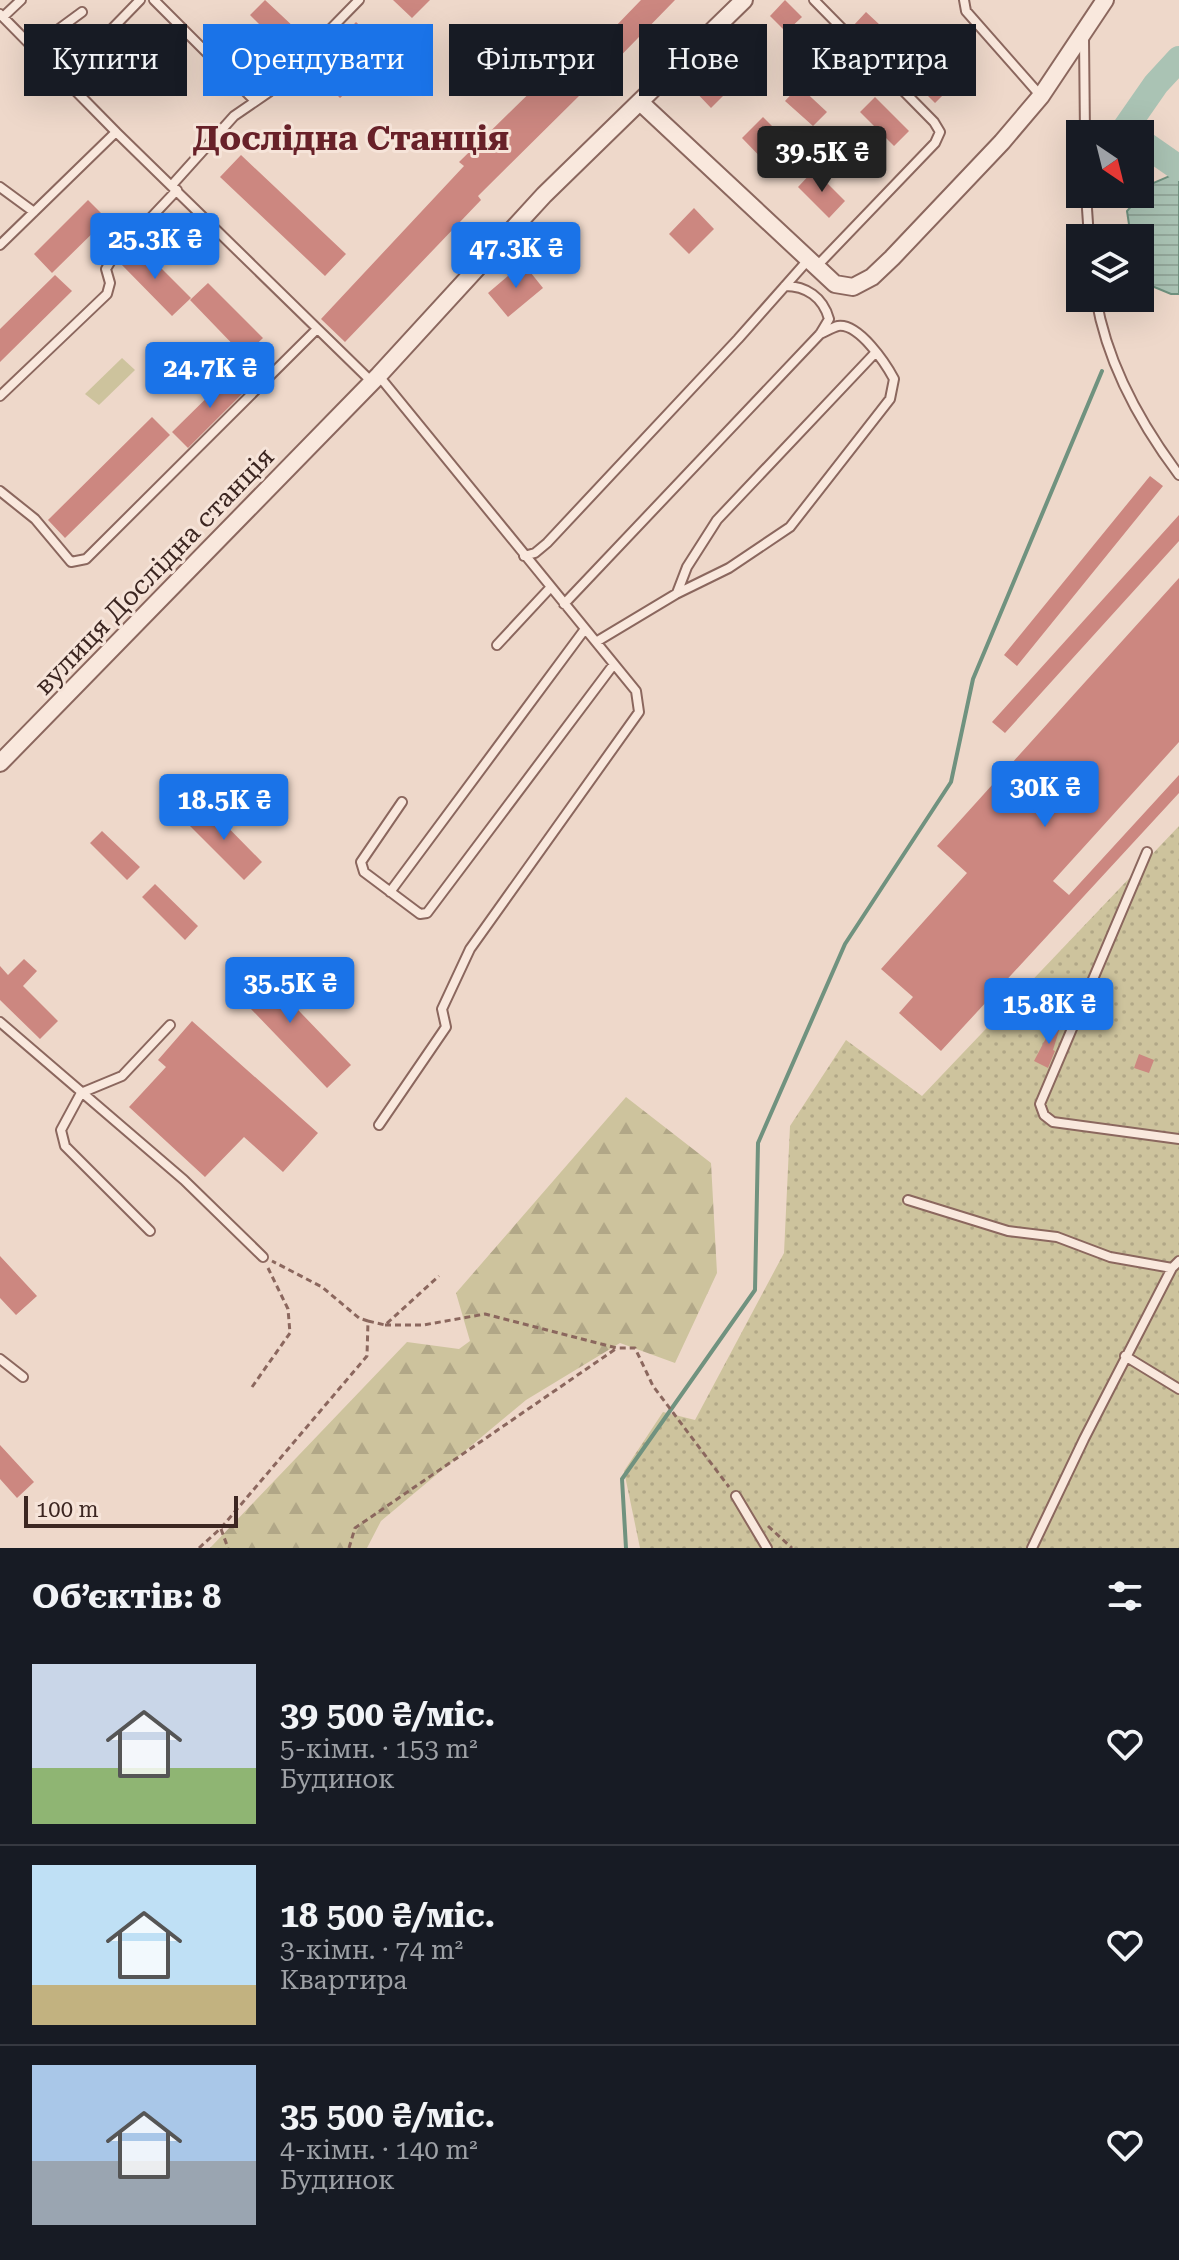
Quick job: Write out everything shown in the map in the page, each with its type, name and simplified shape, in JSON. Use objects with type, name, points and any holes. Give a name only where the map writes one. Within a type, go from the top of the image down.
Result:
[{"type":"street","name":"вулиця Дослідна станція","points":[[0,763],[375,379],[544,195],[744,0]]},
{"type":"street","points":[[640,102],[835,284],[853,287],[872,277],[1002,142],[1041,96],[1105,0]]},
{"type":"lane","points":[[21,0],[2,16],[24,39]]},
{"type":"lane","points":[[117,24],[140,0]]},
{"type":"lane","points":[[154,0],[255,101]]},
{"type":"lane","points":[[0,396],[107,294],[110,283],[106,269],[112,259],[234,116],[269,92],[359,0]]},
{"type":"lane","points":[[524,556],[535,553],[547,543],[785,286],[812,264],[935,143],[940,132],[934,122],[814,0]]},
{"type":"lane","points":[[964,0],[966,11],[1041,96]]},
{"type":"lane","points":[[66,24],[82,12]]},
{"type":"lane","points":[[1084,29],[1085,120]]},
{"type":"lane","points":[[80,96],[317,329],[375,379],[636,691],[639,712],[470,949],[442,1009],[446,1027],[379,1125]]},
{"type":"lane","points":[[0,245],[116,132]]},
{"type":"lane","points":[[0,187],[34,212]]},
{"type":"lane","points":[[564,604],[820,334],[829,319],[826,306],[802,286],[785,286]]},
{"type":"lane","points":[[1098,312],[1101,329],[1132,403],[1150,437],[1179,475]]},
{"type":"lane","points":[[596,642],[676,594],[729,568],[790,527],[890,399],[894,379],[876,352],[851,328],[840,325],[820,334]]},
{"type":"lane","points":[[0,491],[35,519],[71,562],[86,559],[317,329]]},
{"type":"lane","points":[[676,594],[687,567],[717,520],[876,352]]},
{"type":"lane","points":[[497,645],[550,588]]},
{"type":"lane","points":[[390,892],[585,629]]},
{"type":"lane","points":[[402,802],[361,862],[364,872],[420,914],[427,913],[614,664]]},
{"type":"lane","points":[[1147,852],[1040,1104],[1044,1115],[1053,1122],[1179,1139]]},
{"type":"lane","points":[[0,1022],[196,1190],[263,1257]]},
{"type":"lane","points":[[150,1231],[65,1146],[61,1130],[81,1093],[122,1076],[170,1025]]},
{"type":"lane","points":[[908,1200],[1008,1231],[1057,1237],[1110,1257],[1175,1264],[1125,1356],[1032,1548]]},
{"type":"lane","points":[[1125,1356],[1179,1389]]},
{"type":"lane","points":[[0,1359],[23,1377]]},
{"type":"lane","points":[[736,1496],[767,1548]]},
{"type":"path","points":[[263,1257],[322,1287],[359,1318],[368,1321],[385,1325],[423,1325],[485,1314],[617,1348],[635,1348],[653,1386],[679,1420]]},
{"type":"path","points":[[252,1387],[290,1333],[288,1309],[263,1257]]},
{"type":"path","points":[[385,1325],[439,1276]]},
{"type":"path","points":[[199,1548],[221,1528],[367,1356],[368,1321]]},
{"type":"path","points":[[349,1548],[355,1528],[617,1348]]},
{"type":"path","points":[[221,1528],[228,1548]]},
{"type":"green space","points":[[122,358],[135,370],[99,405],[85,394]]},
{"type":"green space","points":[[1179,826],[1179,1548],[640,1548],[624,1471],[663,1412],[695,1420],[784,1253],[790,1126],[846,1040],[922,1096]]},
{"type":"green space","points":[[626,1097],[711,1163],[717,1273],[675,1363],[620,1343],[526,1400],[381,1521],[367,1548],[210,1548],[407,1342],[459,1349],[470,1341],[456,1293]]},
{"type":"shaded area","points":[[1179,172],[1179,294],[1154,287],[1154,224],[1129,224],[1127,211],[1130,208],[1154,208],[1154,183]]},
{"type":"building","points":[[265,0],[291,24],[259,24],[250,15]]},
{"type":"building","points":[[393,0],[430,0],[412,18]]},
{"type":"building","points":[[641,0],[675,0],[652,24],[639,24],[639,37],[623,53],[623,24],[618,24]]},
{"type":"building","points":[[785,0],[802,17],[795,24],[783,24],[783,29],[770,16]]},
{"type":"building","points":[[866,12],[879,24],[855,24]]},
{"type":"building","points":[[526,96],[579,96],[478,196],[481,200],[345,342],[321,319],[464,166],[459,162]]},
{"type":"building","points":[[700,96],[723,96],[711,108]]},
{"type":"building","points":[[790,96],[810,96],[827,112],[813,126],[785,101]]},
{"type":"building","points":[[928,96],[942,96],[935,103]]},
{"type":"building","points":[[875,97],[909,131],[894,146],[860,112]]},
{"type":"building","points":[[763,117],[793,147],[771,168],[742,138]]},
{"type":"building","points":[[852,135],[878,162],[861,178],[835,152]]},
{"type":"building","points":[[241,155],[346,254],[325,276],[220,177]]},
{"type":"building","points":[[814,170],[845,201],[829,218],[798,187]]},
{"type":"building","points":[[88,200],[107,219],[52,273],[34,254]]},
{"type":"building","points":[[694,208],[714,229],[689,254],[669,234]]},
{"type":"building","points":[[138,245],[191,298],[172,316],[120,263]]},
{"type":"building","points":[[523,263],[543,288],[508,317],[488,293]]},
{"type":"building","points":[[55,275],[72,291],[0,362],[0,329]]},
{"type":"building","points":[[208,283],[263,338],[244,356],[190,300]]},
{"type":"building","points":[[233,372],[248,388],[188,448],[172,432]]},
{"type":"building","points":[[152,417],[170,435],[65,538],[48,520]]},
{"type":"building","points":[[1150,476],[1163,486],[1017,666],[1004,655]]},
{"type":"building","points":[[1179,515],[1179,541],[1005,733],[992,722]]},
{"type":"building","points":[[1179,578],[1179,742],[1053,881],[1069,895],[1179,775],[1179,793],[941,1051],[899,1013],[913,997],[881,969],[967,873],[937,846]]},
{"type":"building","points":[[205,804],[262,862],[244,880],[186,822]]},
{"type":"building","points":[[102,831],[140,867],[127,880],[90,843]]},
{"type":"building","points":[[155,884],[198,926],[185,940],[142,897]]},
{"type":"building","points":[[24,959],[37,971],[23,986],[58,1021],[40,1039],[0,1000],[0,966],[8,975]]},
{"type":"building","points":[[252,962],[351,1065],[327,1088],[228,985]]},
{"type":"building","points":[[1056,1019],[1062,1021],[1048,1068],[1034,1061]]},
{"type":"building","points":[[192,1021],[318,1133],[283,1172],[244,1137],[205,1177],[129,1107],[166,1067],[158,1060]]},
{"type":"building","points":[[1139,1054],[1154,1060],[1149,1073],[1134,1068]]},
{"type":"building","points":[[0,1256],[37,1296],[16,1315],[0,1298]]},
{"type":"building","points":[[0,1445],[34,1482],[17,1498],[0,1479]]},
{"type":"waterway","points":[[1131,120],[1156,84],[1179,59]]},
{"type":"waterway","points":[[1154,151],[1179,168]]},
{"type":"waterway","points":[[626,1548],[622,1479],[755,1290],[758,1143],[845,944],[951,782],[973,679],[1102,371]]},
{"type":"district","name":"Дослідна Станція","points":[[351,138]]}]
